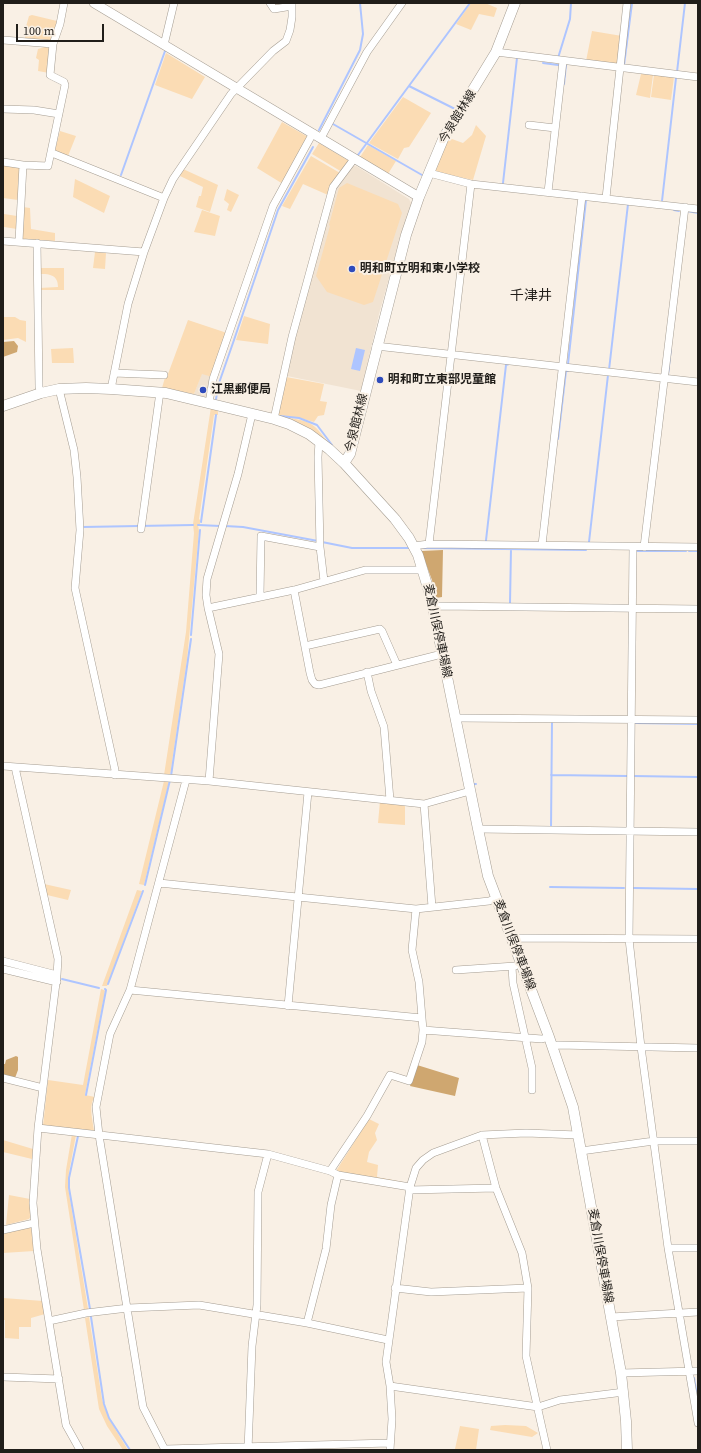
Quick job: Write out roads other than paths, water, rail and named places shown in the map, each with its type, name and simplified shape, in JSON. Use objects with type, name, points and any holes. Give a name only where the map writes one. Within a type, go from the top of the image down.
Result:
[{"type":"main road","name":"今泉館林線","points":[[3,406],[41,393],[59,389],[86,388],[160,392],[274,419],[299,428],[328,449],[344,464],[350,454],[376,346],[406,235],[419,197],[444,137],[496,52],[515,3]]},
{"type":"main road","name":"麦倉川俣停車場線","points":[[344,464],[395,519],[413,546],[424,570],[433,607],[488,876],[512,939],[517,965],[550,1041],[573,1107],[624,1392],[627,1450]]},
{"type":"street","points":[[3,162],[23,165],[48,166],[52,153],[64,82],[50,75],[53,44],[60,24],[64,3]]},
{"type":"street","points":[[94,3],[419,197]]},
{"type":"street","points":[[164,45],[174,3]]},
{"type":"street","points":[[111,389],[128,304],[144,252],[164,198],[173,179],[230,94],[273,51],[286,41],[290,30],[292,5],[274,9],[270,3]]},
{"type":"street","points":[[209,403],[214,380],[273,206],[367,52],[402,3]]},
{"type":"street","points":[[606,198],[627,3]]},
{"type":"street","points":[[4,42],[53,44]]},
{"type":"street","points":[[496,52],[698,76]]},
{"type":"street","points":[[548,192],[563,61]]},
{"type":"street","points":[[3,109],[34,110],[59,114]]},
{"type":"street","points":[[529,125],[555,128]]},
{"type":"street","points":[[52,153],[164,198]]},
{"type":"street","points":[[274,419],[292,337],[333,187],[354,159]]},
{"type":"street","points":[[19,242],[23,165]]},
{"type":"street","points":[[429,173],[471,184],[698,209]]},
{"type":"street","points":[[430,544],[430,532],[471,184]]},
{"type":"street","points":[[542,545],[582,196]]},
{"type":"street","points":[[644,547],[685,207]]},
{"type":"street","points":[[3,241],[144,252]]},
{"type":"street","points":[[37,243],[39,373],[41,393]]},
{"type":"street","points":[[376,346],[698,382]]},
{"type":"street","points":[[114,373],[164,375]]},
{"type":"street","points":[[59,389],[74,450],[77,477],[80,530],[74,588],[115,774]]},
{"type":"street","points":[[141,530],[160,392]]},
{"type":"street","points":[[209,781],[219,654],[206,595],[208,571],[238,474],[252,414]]},
{"type":"street","points":[[319,442],[320,547],[324,581]]},
{"type":"street","points":[[260,596],[261,536],[320,547]]},
{"type":"street","points":[[413,546],[430,544],[698,547]]},
{"type":"street","points":[[633,547],[630,719],[629,939],[641,1047],[668,1248],[698,1423]]},
{"type":"street","points":[[208,608],[294,590],[365,570],[424,570]]},
{"type":"street","points":[[294,590],[310,673],[315,684],[319,685],[397,664],[442,654]]},
{"type":"street","points":[[433,607],[698,609]]},
{"type":"street","points":[[305,646],[380,629],[397,664]]},
{"type":"street","points":[[367,672],[371,691],[384,727],[390,800]]},
{"type":"street","points":[[456,718],[698,720]]},
{"type":"street","points":[[3,766],[209,781],[424,804],[470,791]]},
{"type":"street","points":[[15,767],[58,959],[57,979],[38,1128],[33,1198],[34,1223],[66,1425],[80,1450]]},
{"type":"street","points":[[186,780],[160,883],[130,990],[110,1034],[96,1107],[99,1135],[143,1407],[165,1450],[390,1447],[392,1419],[390,1386],[386,1362],[388,1340],[409,1189],[416,1168],[423,1160],[433,1153],[482,1135],[526,1133],[578,1135]]},
{"type":"street","points":[[288,1006],[308,792]]},
{"type":"street","points":[[424,804],[432,907]]},
{"type":"street","points":[[478,830],[698,832]]},
{"type":"street","points":[[160,883],[416,908],[489,901],[496,898]]},
{"type":"street","points":[[330,1171],[367,1116],[390,1075],[409,1081],[422,1042],[423,1030],[419,982],[412,950],[416,908]]},
{"type":"street","points":[[512,939],[698,939]]},
{"type":"street","points":[[3,961],[57,979]]},
{"type":"street","points":[[456,970],[517,965],[513,984],[532,1068],[532,1090]]},
{"type":"street","points":[[3,969],[57,979]]},
{"type":"street","points":[[130,990],[422,1018]]},
{"type":"street","points":[[423,1030],[526,1037],[542,1039],[558,1044],[698,1048]]},
{"type":"street","points":[[3,1078],[43,1088]]},
{"type":"street","points":[[38,1128],[268,1154],[330,1171],[338,1175],[409,1189],[496,1188]]},
{"type":"street","points":[[482,1135],[496,1188],[521,1247],[528,1288],[526,1356],[547,1450]]},
{"type":"street","points":[[581,1151],[654,1141],[698,1141]]},
{"type":"street","points":[[248,1448],[252,1346],[256,1314],[258,1192],[268,1154]]},
{"type":"street","points":[[307,1323],[326,1249],[331,1205],[338,1175]]},
{"type":"street","points":[[3,1230],[34,1223]]},
{"type":"street","points":[[668,1248],[698,1248]]},
{"type":"street","points":[[396,1288],[431,1292],[528,1288]]},
{"type":"street","points":[[49,1320],[128,1308],[199,1305],[307,1323],[388,1340]]},
{"type":"street","points":[[611,1317],[698,1312]]},
{"type":"street","points":[[621,1373],[698,1371]]},
{"type":"street","points":[[3,1377],[59,1379]]},
{"type":"street","points":[[390,1386],[538,1407],[560,1400],[624,1392]]},
{"type":"water","points":[[356,348],[365,350],[360,371],[351,369]]},
{"type":"waterway","points":[[319,130],[360,50],[363,34],[360,3]]},
{"type":"waterway","points":[[358,155],[470,3]]},
{"type":"waterway","points":[[558,58],[570,19],[571,3]]},
{"type":"waterway","points":[[624,65],[632,3]]},
{"type":"waterway","points":[[677,72],[685,3]]},
{"type":"waterway","points":[[121,175],[165,51]]},
{"type":"waterway","points":[[503,183],[517,58]]},
{"type":"waterway","points":[[543,63],[558,65]]},
{"type":"waterway","points":[[564,84],[566,65]]},
{"type":"waterway","points":[[662,201],[676,78]]},
{"type":"waterway","points":[[409,86],[457,110]]},
{"type":"waterway","points":[[333,124],[422,175]]},
{"type":"waterway","points":[[216,399],[219,383],[278,210],[313,147]]},
{"type":"waterway","points":[[568,364],[586,200],[588,200]]},
{"type":"waterway","points":[[609,370],[628,204]]},
{"type":"waterway","points":[[674,210],[679,211]]},
{"type":"waterway","points":[[687,213],[687,211],[698,213]]},
{"type":"waterway","points":[[668,375],[671,348]]},
{"type":"waterway","points":[[485,549],[506,365],[509,364]]},
{"type":"waterway","points":[[558,439],[566,371],[568,371]]},
{"type":"waterway","points":[[589,542],[608,375]]},
{"type":"waterway","points":[[201,522],[216,415]]},
{"type":"waterway","points":[[280,416],[299,418],[317,425],[332,445]]},
{"type":"waterway","points":[[83,527],[193,525]]},
{"type":"waterway","points":[[198,525],[220,526]]},
{"type":"waterway","points":[[225,526],[243,527],[318,541]]},
{"type":"waterway","points":[[191,635],[200,530]]},
{"type":"waterway","points":[[322,542],[352,548],[409,548]]},
{"type":"waterway","points":[[422,548],[586,550]]},
{"type":"waterway","points":[[510,603],[511,549]]},
{"type":"waterway","points":[[636,551],[686,551]]},
{"type":"waterway","points":[[689,551],[698,551]]},
{"type":"waterway","points":[[171,776],[191,639]]},
{"type":"waterway","points":[[551,828],[552,721]]},
{"type":"waterway","points":[[636,723],[698,724]]},
{"type":"waterway","points":[[551,775],[627,776]]},
{"type":"waterway","points":[[633,776],[698,777]]},
{"type":"waterway","points":[[145,885],[170,780]]},
{"type":"waterway","points":[[550,887],[624,888]]},
{"type":"waterway","points":[[634,888],[698,889]]},
{"type":"waterway","points":[[108,984],[143,891]]},
{"type":"waterway","points":[[62,979],[99,988]]},
{"type":"waterway","points":[[86,1095],[105,989]]},
{"type":"waterway","points":[[78,1136],[69,1178],[69,1188],[90,1309]]},
{"type":"waterway","points":[[91,1317],[104,1404],[109,1418],[130,1450]]},
{"type":"waterway","points":[[694,1378],[698,1401]]},
{"type":"place","name":"明和町立明和東小学校","points":[[352,269]]},
{"type":"place","name":"明和町立東部児童館","points":[[380,380]]},
{"type":"place","name":"江黒郵便局","points":[[203,390]]},
{"type":"district","name":"千津井","points":[[531,296]]}]
